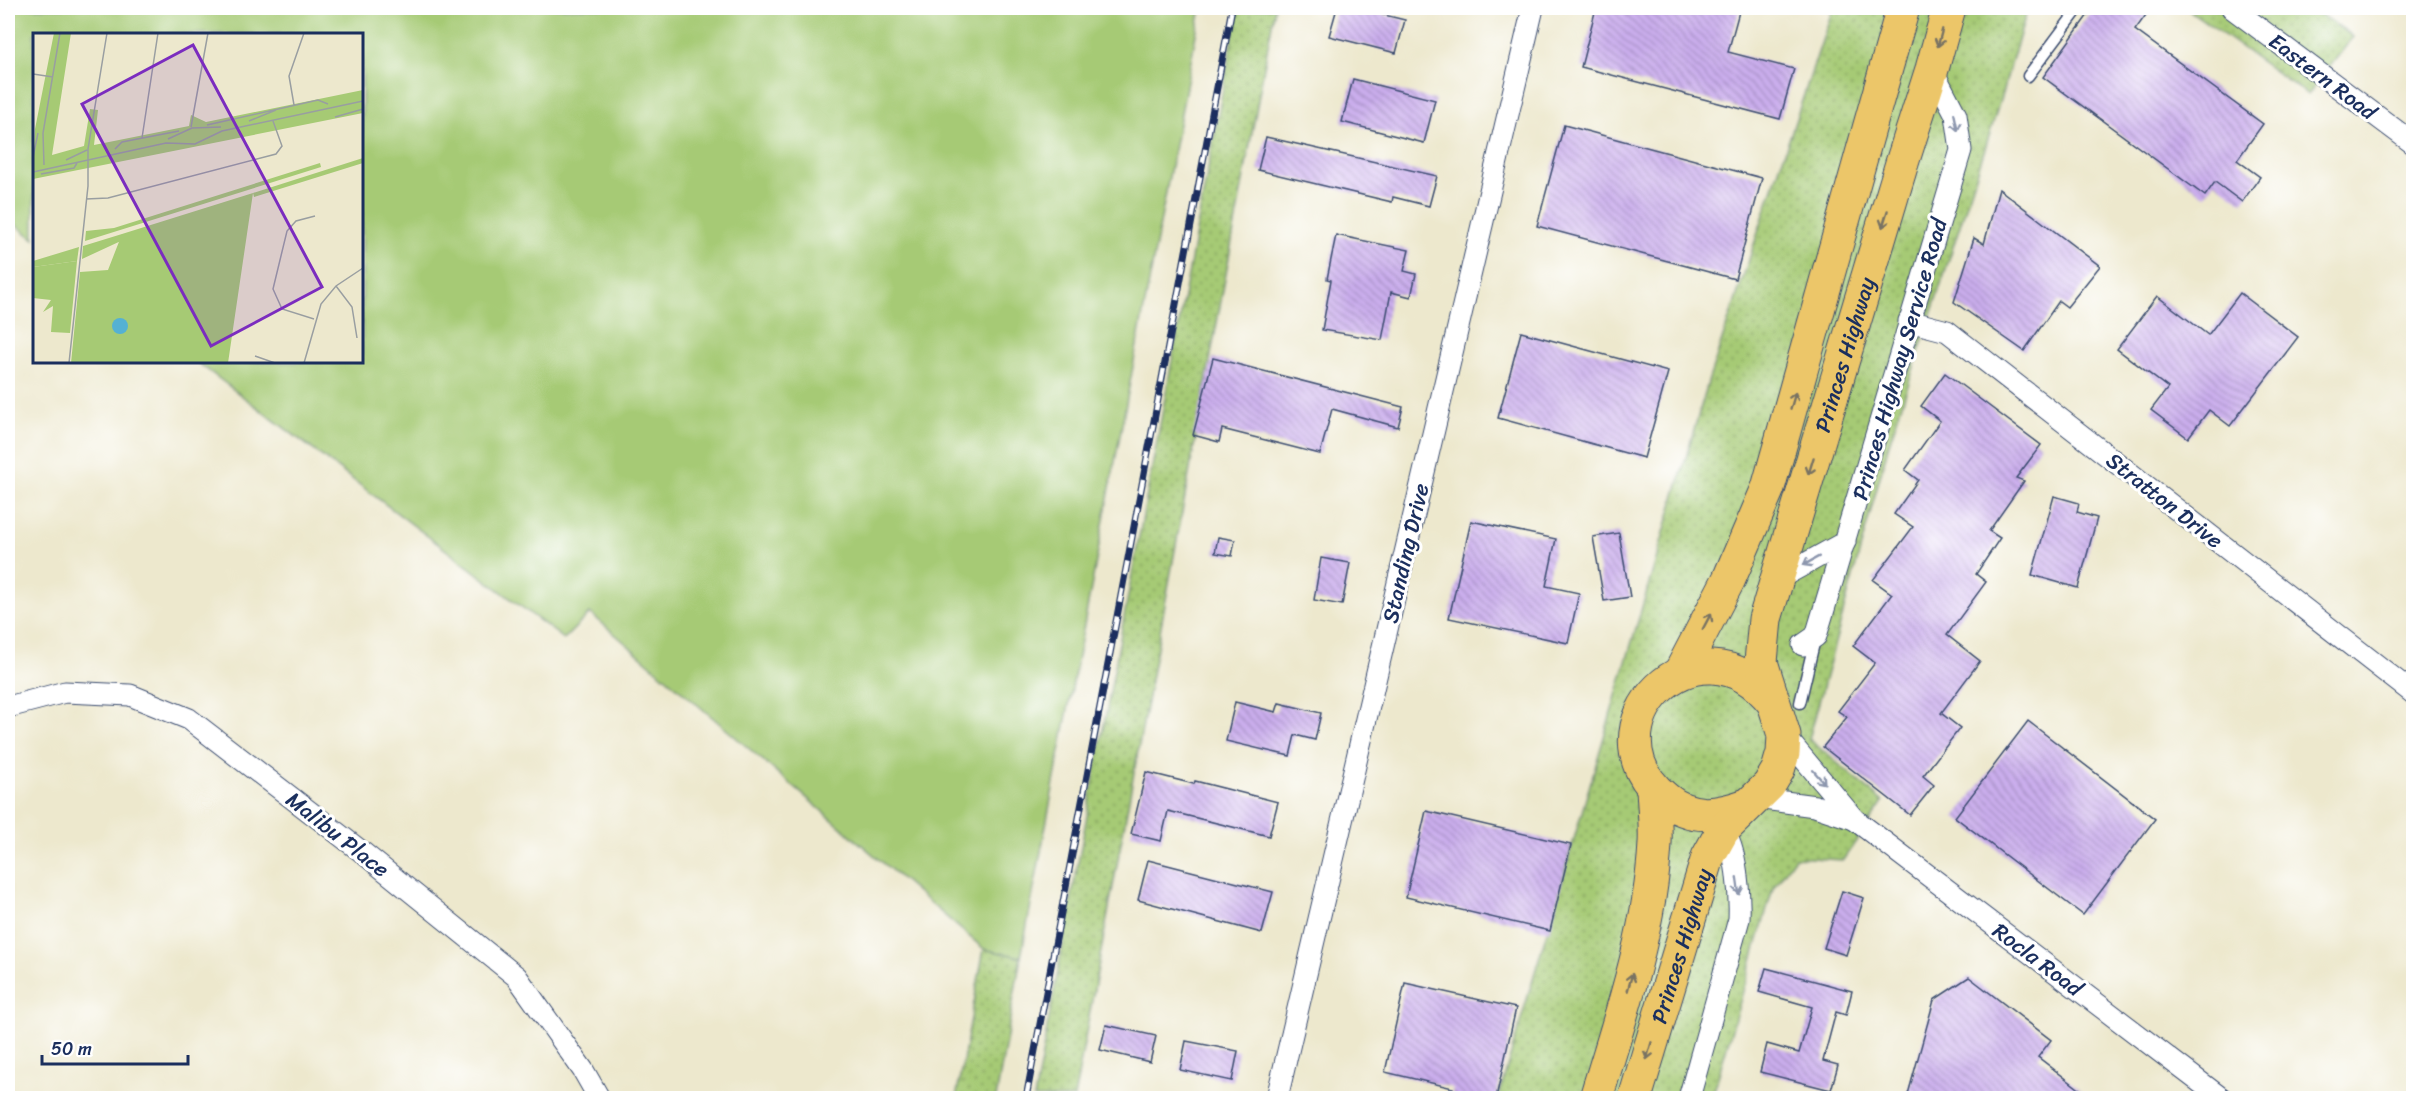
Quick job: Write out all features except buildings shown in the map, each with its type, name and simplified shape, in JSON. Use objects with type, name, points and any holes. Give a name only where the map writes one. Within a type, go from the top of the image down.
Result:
[{"type":"highway","name":"Princes Highway","points":[[1680,673],[1729,579],[1768,488],[1903,8]]},
{"type":"highway","name":"Princes Highway","points":[[1635,1098],[1708,857],[1723,830],[1769,785],[1778,770],[1783,753],[1787,703],[1761,662],[1765,619],[1932,69],[1948,8]]},
{"type":"highway","points":[[1862,153],[1895,87],[1910,70],[1932,69]]},
{"type":"highway","name":"Princes Highway","points":[[1752,801],[1723,814],[1697,814],[1673,806],[1653,789],[1642,773],[1636,754],[1636,734],[1640,715],[1649,697],[1663,683],[1680,673],[1701,667],[1722,667],[1743,674],[1787,703]]},
{"type":"highway","name":"Princes Highway","points":[[1596,1098],[1631,980],[1648,906],[1655,843],[1653,789]]},
{"type":"street","name":"Standing Drive","points":[[1276,1098],[1533,8]]},
{"type":"street","name":"Eastern Road","points":[[2232,8],[2414,144]]},
{"type":"street","name":"Princes Highway Service Road","points":[[1809,640],[1845,542],[1961,150],[1956,115],[1932,69]]},
{"type":"street","name":"Stratton Drive","points":[[1909,321],[1947,331],[2414,694]]},
{"type":"street","points":[[1776,580],[1845,542]]},
{"type":"street","name":"Malibu Place","points":[[8,707],[65,692],[130,695],[189,719],[362,852],[518,977],[583,1070],[599,1098]]},
{"type":"street","name":"Rocla Road","points":[[1784,735],[1854,819],[2221,1098]]},
{"type":"street","name":"Rocla Road","points":[[1752,801],[1815,806],[1854,819]]},
{"type":"street","points":[[1689,1098],[1739,919],[1740,892],[1728,837],[1723,830]]},
{"type":"lane","points":[[2028,76],[2079,8]]},
{"type":"lane","points":[[1787,703],[1809,640]]},
{"type":"green space","points":[[8,8],[1201,8],[1021,957],[984,949],[590,613],[564,639],[198,363],[363,363],[363,33],[33,33],[33,238],[8,219]]},
{"type":"green space","points":[[1238,8],[1275,8],[1074,1098],[1034,1098]]},
{"type":"green space","points":[[1833,8],[2028,8],[1888,447],[1809,739],[1883,802],[1843,860],[1795,857],[1773,888],[1712,1098],[1498,1098],[1709,379]]},
{"type":"green space","points":[[2186,8],[2311,8],[2353,37],[2308,95]]},
{"type":"green space","points":[[984,949],[1021,957],[996,1098],[956,1098]]},
{"type":"railway","points":[[1026,1098],[1232,8]]}]
